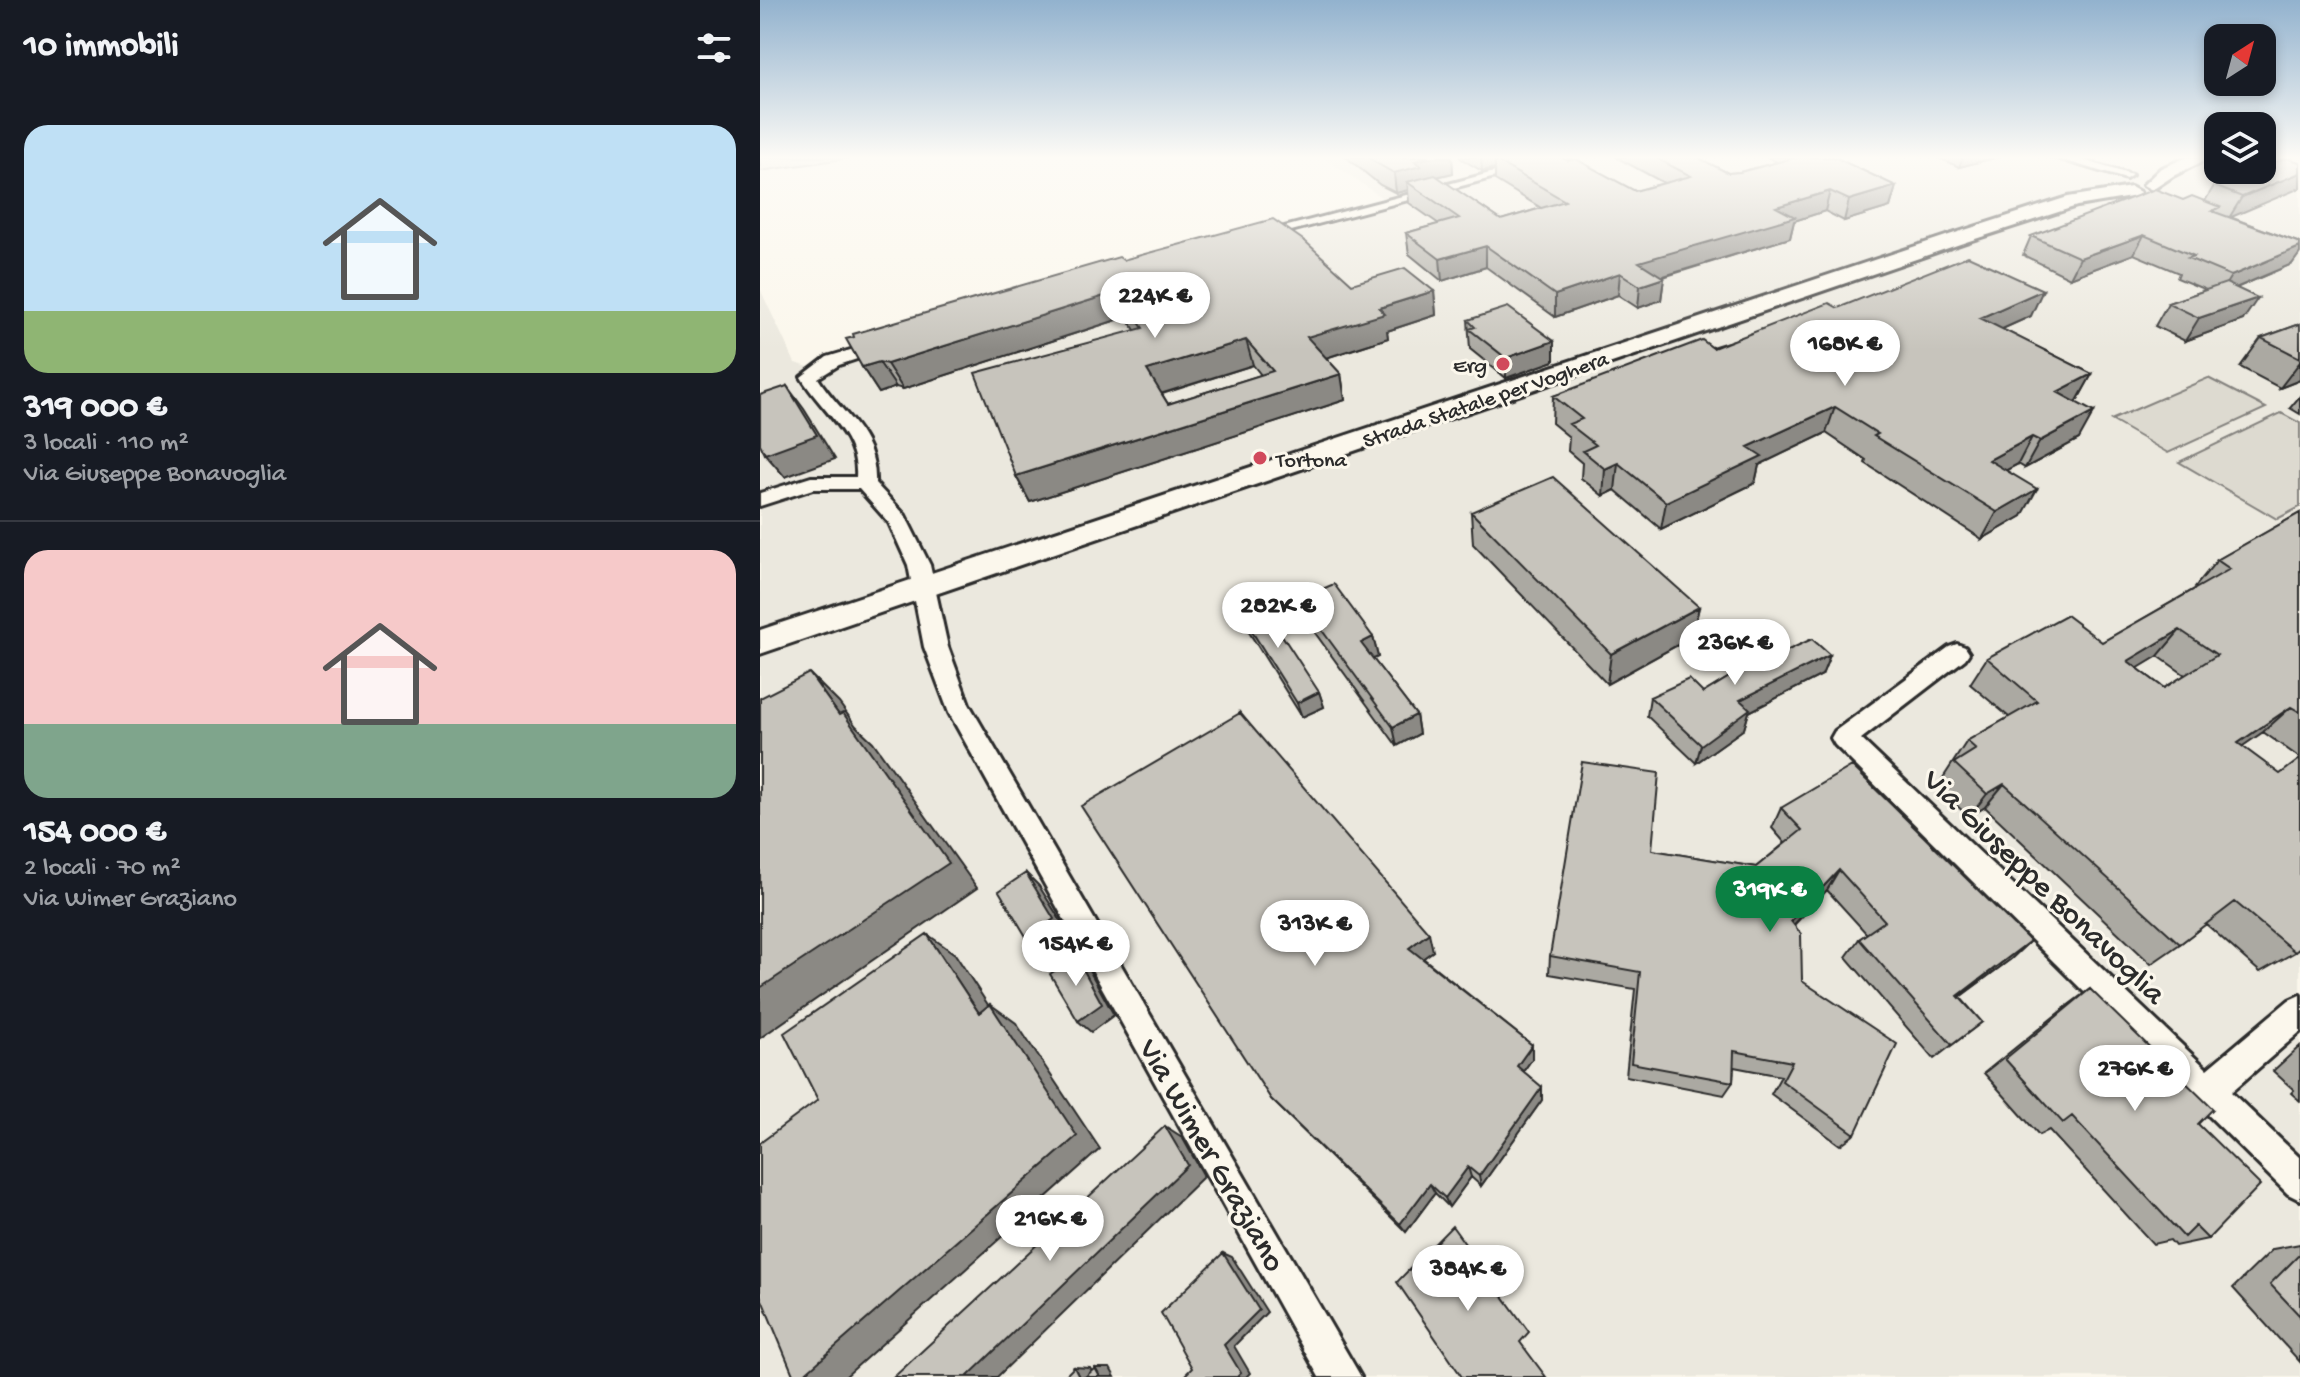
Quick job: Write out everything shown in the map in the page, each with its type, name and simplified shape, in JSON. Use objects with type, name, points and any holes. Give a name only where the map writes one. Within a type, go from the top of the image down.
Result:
[{"type":"main road","name":"Strada Statale per Voghera","points":[[760,642],[2014,221]]},
{"type":"street","points":[[1240,240],[1313,221]]},
{"type":"street","points":[[760,500],[811,483],[845,481],[865,484],[868,469],[866,452],[849,426],[816,392],[809,377],[833,361],[894,342]]},
{"type":"street","name":"Via Wimer Graziano","points":[[865,484],[898,520],[919,565],[936,647],[958,706],[1341,1377]]},
{"type":"street","name":"Via Giuseppe Bonavoglia","points":[[1957,653],[1844,738],[2300,1182]]},
{"type":"street","points":[[2207,1091],[2300,1011]]},
{"type":"shaded area","points":[[1341,221],[2300,221],[2300,1377],[760,1377],[760,289],[795,363],[823,371]]},
{"type":"shaded area","points":[[2208,378],[2266,408],[2168,453],[2111,420]]},
{"type":"shaded area","points":[[2281,413],[2300,423],[2300,507],[2277,519],[2179,462]]},
{"type":"building","points":[[1265,221],[1276,221],[1306,242],[1352,284],[1405,268],[1434,291],[1379,308],[1385,314],[1307,337],[1341,374],[1016,476],[975,373],[1143,328],[1117,292],[887,364],[879,362],[862,367],[846,339],[854,337],[853,334],[1119,257],[1123,260]],"holes":[[[1246,340],[1273,371],[1168,404],[1147,370]]]},
{"type":"building","points":[[1447,221],[1780,221],[1639,262],[1664,278],[1640,286],[1620,273],[1555,295],[1486,246],[1440,259],[1406,233]]},
{"type":"building","points":[[2070,221],[2240,221],[2300,243],[2300,247],[2231,276],[2144,235],[2080,258],[2031,236]]},
{"type":"building","points":[[1968,256],[2043,290],[1980,318],[2092,374],[2057,392],[2094,412],[2040,441],[2032,437],[1989,460],[2037,489],[1997,512],[1874,436],[1878,434],[1835,407],[1748,447],[1762,456],[1666,502],[1618,463],[1605,469],[1583,451],[1596,445],[1569,424],[1582,419],[1553,396],[1702,340],[1713,348],[1829,303],[1838,308]]},
{"type":"building","points":[[2226,283],[2258,298],[2199,318],[2168,303]]},
{"type":"building","points":[[1508,307],[1554,341],[1506,358],[1469,329],[1475,327],[1468,320]]},
{"type":"building","points":[[2300,324],[2300,358],[2261,338]]},
{"type":"building","points":[[787,386],[817,435],[765,454],[760,444],[760,395]]},
{"type":"building","points":[[1553,477],[1699,607],[1611,654],[1471,512]]},
{"type":"building","points":[[2300,513],[2300,712],[2291,707],[2238,743],[2280,774],[2300,759],[2300,948],[2295,952],[2235,902],[2180,944],[2004,784],[1987,794],[1954,763],[1976,749],[1967,741],[2037,701],[1987,658],[2066,615],[2102,642],[2230,569],[2217,560]],"holes":[[[2180,630],[2217,655],[2164,688],[2128,661]]]},
{"type":"building","points":[[1334,584],[1373,637],[1361,643],[1416,715],[1393,727],[1299,599]]},
{"type":"building","points":[[1257,597],[1319,692],[1297,703],[1236,606]]},
{"type":"building","points":[[1771,636],[1786,651],[1812,639],[1830,655],[1740,700],[1750,709],[1701,745],[1650,697],[1689,679],[1703,693],[1747,666],[1735,653]]},
{"type":"building","points":[[809,673],[839,715],[843,713],[949,863],[760,988],[760,698]]},
{"type":"building","points":[[1240,713],[1429,933],[1409,948],[1532,1045],[1517,1066],[1542,1087],[1479,1176],[1468,1167],[1445,1198],[1430,1184],[1400,1224],[1271,1099],[1081,806]]},
{"type":"building","points":[[1582,762],[1659,773],[1652,850],[1756,867],[1802,830],[1781,808],[1852,766],[2030,941],[1958,996],[1982,1022],[1952,1045],[1859,939],[1885,921],[1839,870],[1791,921],[1801,934],[1802,981],[1897,1044],[1855,1134],[1782,1081],[1792,1062],[1734,1051],[1733,1082],[1631,1063],[1640,972],[1550,956]]},
{"type":"building","points":[[1026,873],[1054,919],[1027,938],[999,891]]},
{"type":"building","points":[[927,934],[979,1013],[990,1004],[1077,1136],[801,1377],[794,1377],[760,1295],[760,1143],[818,1100],[784,1033]]},
{"type":"building","points":[[1076,956],[1102,1004],[1078,1021],[1050,974]]},
{"type":"building","points":[[2090,989],[2213,1109],[2198,1124],[2260,1185],[2208,1239],[2195,1226],[2184,1237],[2072,1116],[2063,1123],[2005,1059]]},
{"type":"building","points":[[1165,1126],[1188,1165],[967,1377],[894,1377]]},
{"type":"building","points":[[1452,1226],[1529,1332],[1520,1342],[1546,1377],[1462,1377],[1397,1282]]},
{"type":"building","points":[[1223,1253],[1259,1310],[1224,1345],[1241,1373],[1237,1377],[1187,1377],[1192,1368],[1161,1313]]},
{"type":"building","points":[[2300,1254],[2300,1316],[2270,1284]]},
{"type":"building","points":[[1074,1367],[1079,1377],[1064,1377]]},
{"type":"building","points":[[1095,1368],[1100,1377],[1085,1377]]},
{"type":"place","name":"Erg","points":[[1503,364]]},
{"type":"place","name":"Tortona","points":[[1260,458]]}]
